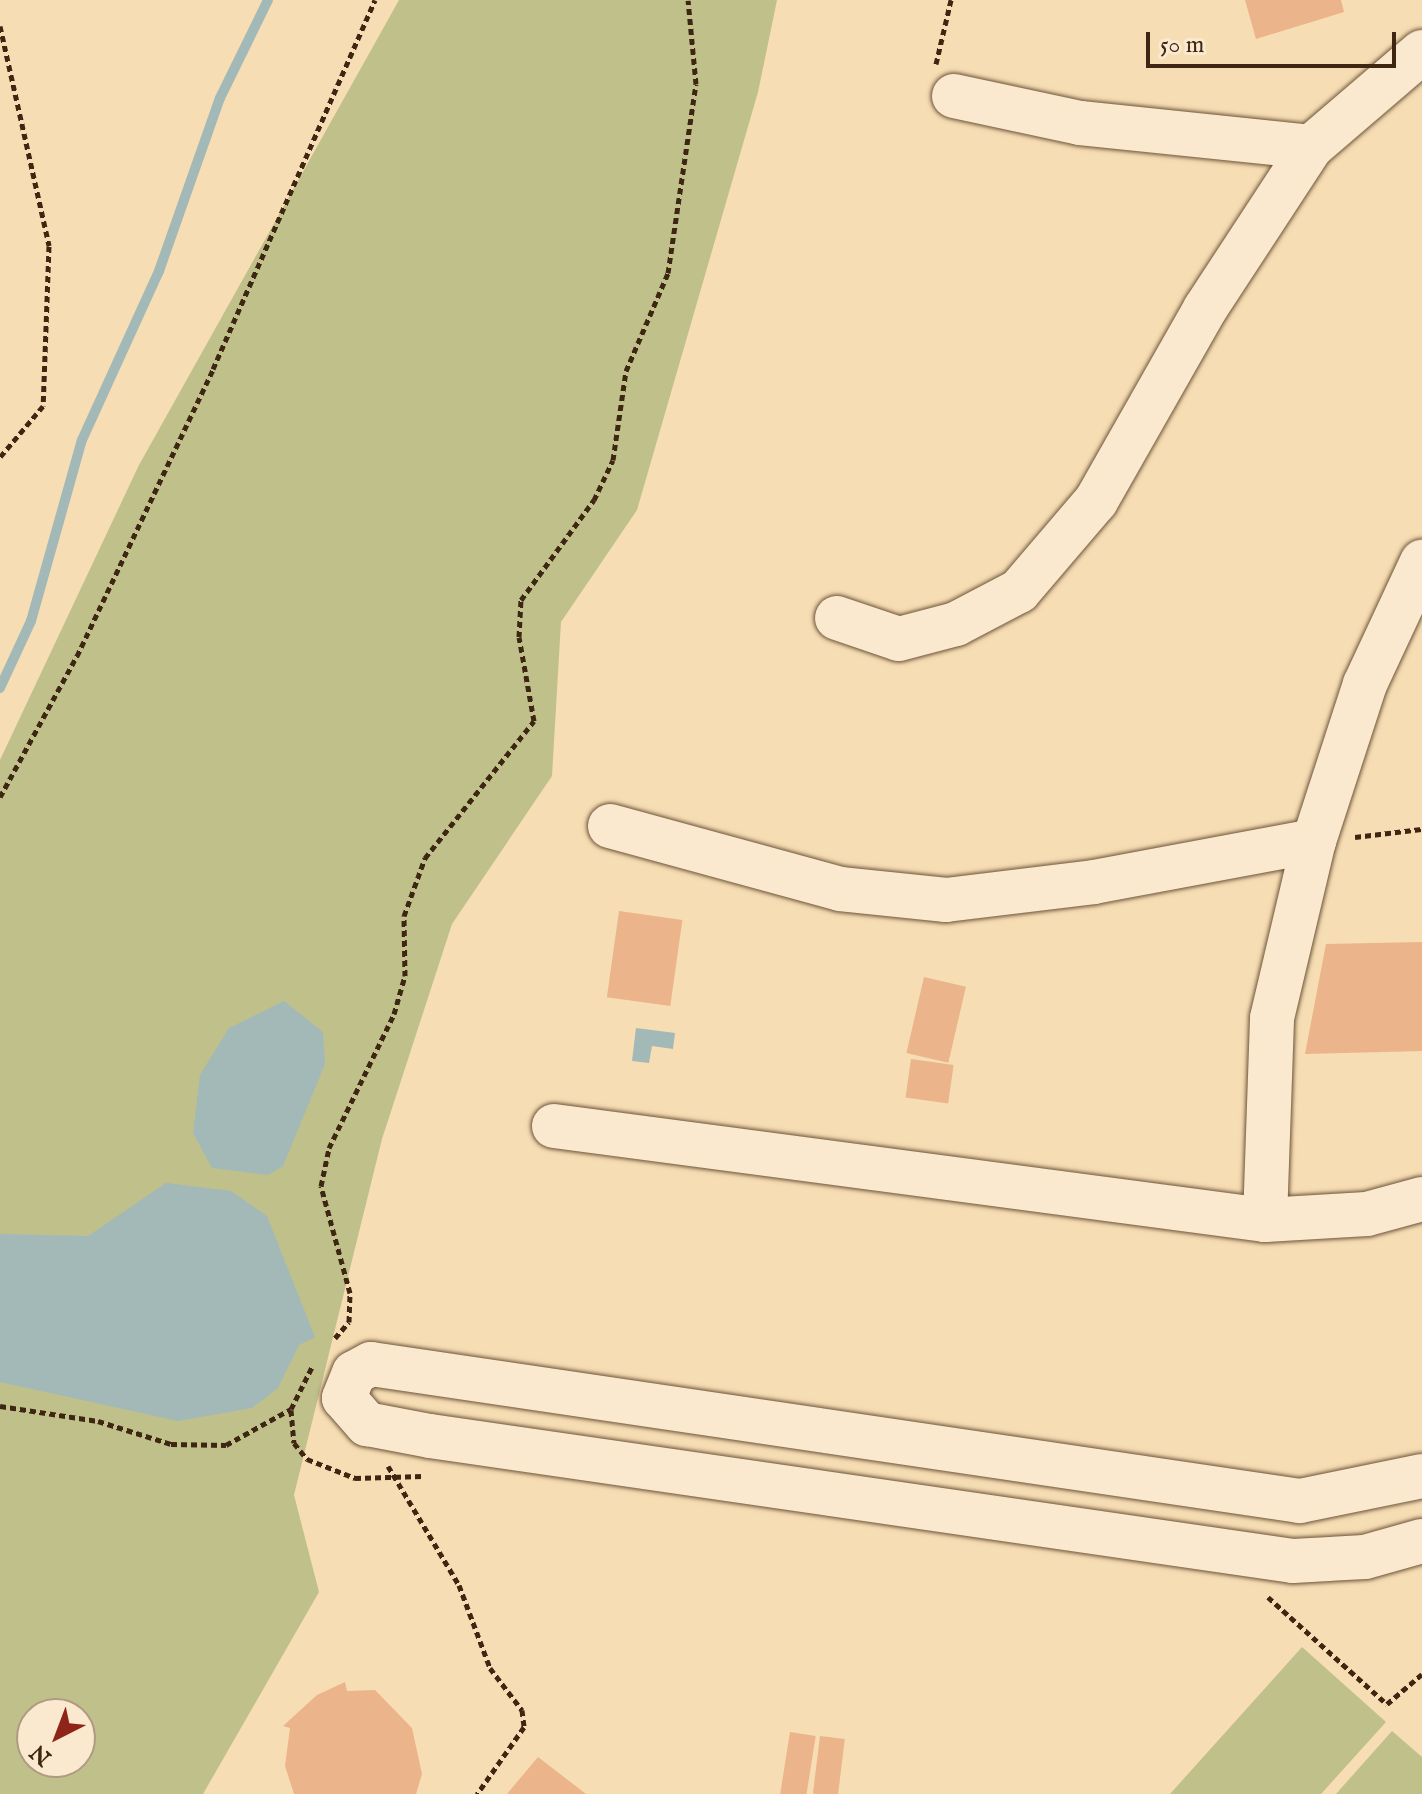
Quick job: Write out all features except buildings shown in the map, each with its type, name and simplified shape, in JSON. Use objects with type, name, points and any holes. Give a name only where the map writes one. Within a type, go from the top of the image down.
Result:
[{"type":"street","points":[[837,618],[899,639],[956,624],[1019,591],[1096,501],[1205,309],[1311,147],[1422,52]]},
{"type":"street","points":[[954,96],[1080,123],[1311,147]]},
{"type":"street","points":[[1265,1220],[1272,1018],[1314,841],[1365,684],[1422,562]]},
{"type":"street","points":[[610,826],[840,889],[946,900],[1094,882],[1314,841]]},
{"type":"street","points":[[554,1126],[1265,1220],[1367,1214],[1422,1199]]},
{"type":"street","points":[[1422,1476],[1350,1494],[1300,1501],[371,1364],[354,1373],[344,1398],[348,1410],[383,1427],[1293,1561],[1365,1557],[1422,1541]]},
{"type":"street","points":[[1350,1494],[1365,1557]]},
{"type":"path","points":[[0,797],[77,656],[213,369],[375,0]]},
{"type":"path","points":[[332,1342],[349,1322],[350,1293],[321,1186],[329,1148],[394,1014],[405,976],[404,916],[425,858],[534,721],[519,637],[521,600],[594,500],[613,460],[626,371],[668,273],[696,84],[688,0]]},
{"type":"path","points":[[951,0],[936,63],[954,96]]},
{"type":"path","points":[[0,26],[49,246],[43,406],[0,457]]},
{"type":"path","points":[[1314,841],[1422,829]]},
{"type":"path","points":[[0,1406],[98,1421],[171,1444],[226,1445],[291,1409],[323,1352]]},
{"type":"path","points":[[291,1409],[294,1443],[307,1459],[355,1478],[437,1475]]},
{"type":"path","points":[[383,1427],[380,1452],[459,1585],[490,1668],[522,1710],[524,1727],[477,1794]]},
{"type":"path","points":[[1254,1593],[1270,1598],[1387,1704],[1422,1674]]},
{"type":"green space","points":[[399,0],[777,0],[758,92],[637,510],[561,622],[552,776],[452,924],[382,1139],[294,1495],[319,1592],[203,1794],[0,1794],[0,760],[139,465]]},
{"type":"green space","points":[[1302,1647],[1386,1722],[1321,1794],[1170,1794]]},
{"type":"green space","points":[[1392,1731],[1422,1757],[1422,1794],[1336,1794]]},
{"type":"water","points":[[284,1001],[323,1032],[325,1064],[283,1166],[268,1175],[212,1168],[193,1133],[200,1075],[229,1028]]},
{"type":"water","points":[[636,1028],[675,1033],[673,1049],[652,1046],[649,1063],[632,1061]]},
{"type":"water","points":[[166,1183],[231,1191],[267,1216],[315,1337],[299,1345],[278,1388],[252,1408],[178,1421],[0,1382],[0,1234],[88,1236]]},
{"type":"waterway","points":[[0,688],[31,621],[82,440],[159,271],[220,98],[268,0]]}]
